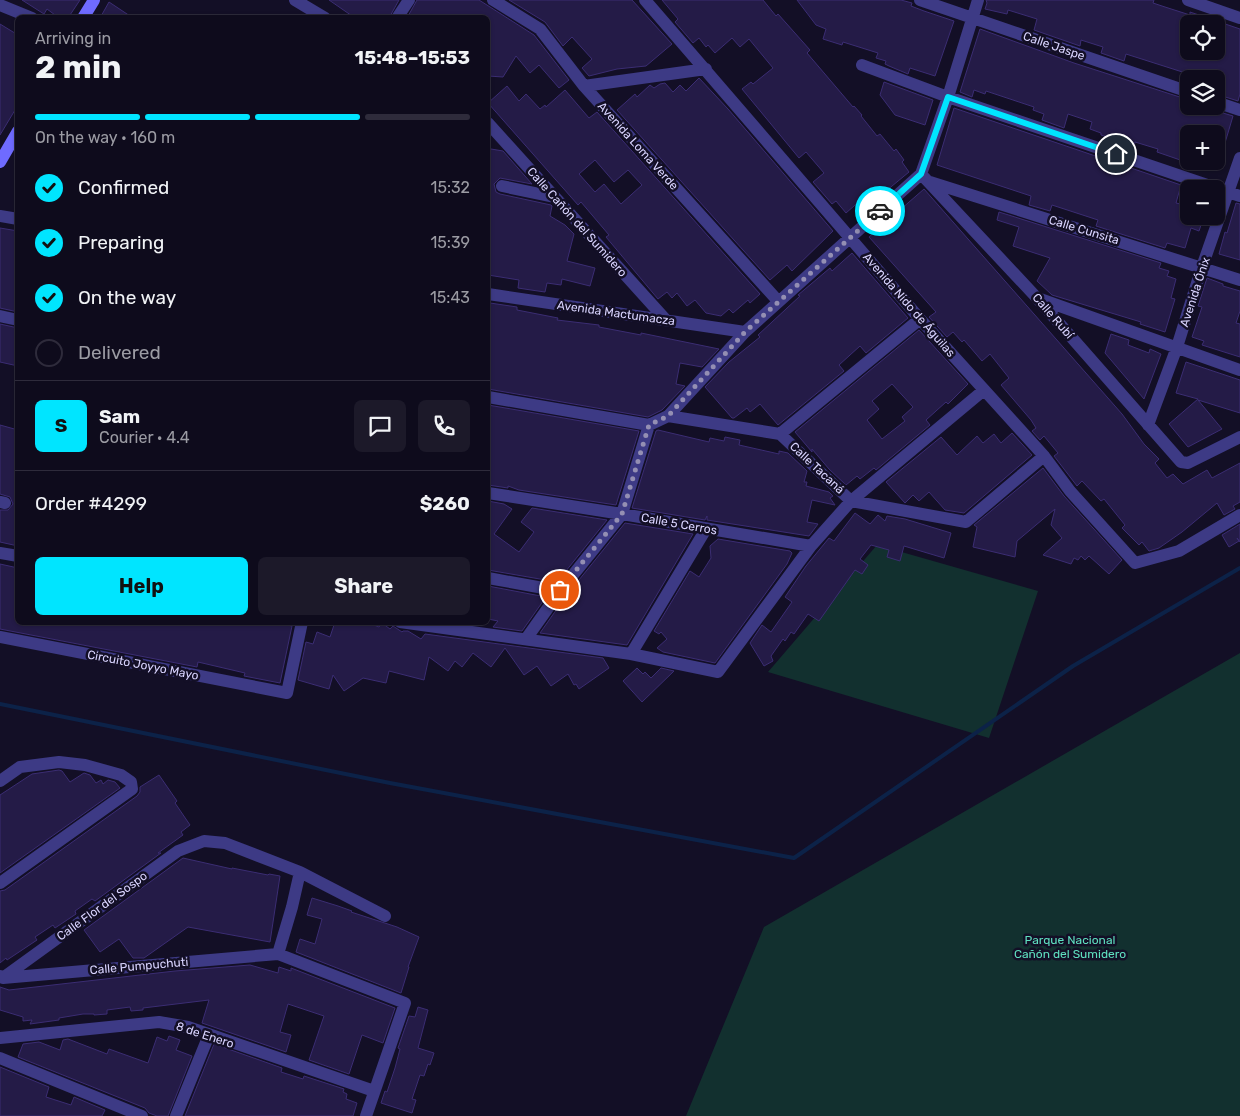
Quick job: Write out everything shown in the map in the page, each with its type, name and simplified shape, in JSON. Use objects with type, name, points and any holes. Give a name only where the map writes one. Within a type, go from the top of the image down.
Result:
[{"type":"street","points":[[85,15],[94,0]]},
{"type":"street","points":[[295,0],[320,15]]},
{"type":"street","points":[[399,15],[409,0]]},
{"type":"street","name":"Avenida Loma Verde","points":[[493,0],[540,29],[584,86],[778,301]]},
{"type":"street","name":"Avenida Nido de Águilas","points":[[646,0],[920,320],[1044,456],[1070,491],[1135,563],[1179,551],[1240,515]]},
{"type":"street","name":"Calle Jaspe","points":[[920,0],[1180,89]]},
{"type":"street","points":[[490,397],[649,425],[668,416],[745,332],[778,301],[925,177],[978,0]]},
{"type":"street","points":[[1188,0],[1240,18]]},
{"type":"street","points":[[0,5],[25,15]]},
{"type":"street","points":[[862,65],[948,97],[1234,194]]},
{"type":"street","points":[[584,86],[706,69]]},
{"type":"street","points":[[1225,105],[1240,110]]},
{"type":"street","name":"Calle Cañón del Sumidero","points":[[490,125],[666,320]]},
{"type":"street","points":[[0,162],[15,136]]},
{"type":"street","name":"Avenida Ónix","points":[[1148,425],[1177,347],[1202,268],[1234,194],[1240,158]]},
{"type":"street","name":"Calle Cunsita","points":[[925,177],[1240,280]]},
{"type":"street","name":"Calle Rubí","points":[[925,177],[1037,298],[1148,425],[1184,463],[1240,437]]},
{"type":"street","points":[[502,186],[554,197]]},
{"type":"street","points":[[0,216],[15,218]]},
{"type":"street","name":"Avenida Mactumacza","points":[[490,294],[745,332]]},
{"type":"street","points":[[1037,298],[1240,370]]},
{"type":"street","points":[[0,316],[15,319]]},
{"type":"street","points":[[780,434],[920,320]]},
{"type":"street","points":[[422,625],[631,654],[718,672],[811,546],[852,501],[984,390]]},
{"type":"street","name":"Calle Tacaná","points":[[668,416],[780,434],[852,501],[966,522],[1044,456]]},
{"type":"street","points":[[526,639],[560,590],[622,514],[649,425]]},
{"type":"street","name":"Calle 5 Cerros","points":[[490,493],[811,546]]},
{"type":"street","points":[[631,654],[706,529]]},
{"type":"street","points":[[0,553],[15,556]]},
{"type":"street","points":[[490,578],[560,590]]},
{"type":"street","name":"Circuito Joyyo Mayo","points":[[0,637],[287,693],[301,625]]},
{"type":"street","points":[[0,781],[20,767],[59,762],[86,765],[121,775],[131,782],[132,789],[0,883]]},
{"type":"street","name":"Calle Flor del Sospo","points":[[1,977],[178,852],[204,841],[225,843],[300,872]]},
{"type":"street","points":[[366,1116],[405,1003],[278,954],[300,872],[385,916]]},
{"type":"street","name":"Calle Pumpuchuti","points":[[1,977],[278,954]]},
{"type":"street","name":"8 de Enero","points":[[0,1038],[159,1022],[188,1027],[374,1091]]},
{"type":"street","points":[[176,1116],[209,1035]]},
{"type":"street","points":[[0,1058],[142,1116]]},
{"type":"green space","points":[[877,545],[1038,591],[989,738],[768,672]]},
{"type":"green space","name":"Parque Nacional Cañón del Sumidero","points":[[1240,653],[1240,1116],[686,1116],[764,927]]},
{"type":"building","points":[[22,0],[80,0],[70,15],[55,15],[47,9],[44,14]]},
{"type":"building","points":[[329,0],[399,0],[391,15],[351,15]]},
{"type":"building","points":[[417,0],[479,0],[534,35],[569,80],[559,88],[539,65],[530,73],[516,56],[503,77],[490,76],[490,15],[409,15]]},
{"type":"building","points":[[509,0],[632,0],[672,44],[646,66],[617,69],[589,76],[582,68],[592,59],[572,37],[563,46],[545,22]]},
{"type":"building","points":[[662,0],[763,0],[810,50],[807,53],[862,115],[877,136],[880,134],[894,151],[896,149],[904,160],[902,162],[909,172],[886,191],[884,189],[875,197],[870,192],[846,213],[836,201],[832,204],[813,182],[824,173],[806,152],[799,158],[742,89],[751,82],[753,84],[773,68],[749,39],[740,47],[732,38],[715,53],[708,45],[706,47],[699,38],[693,43],[675,22],[678,19]]},
{"type":"building","points":[[797,0],[901,0],[912,3],[911,6],[954,21],[935,76],[910,68],[908,74],[885,64],[886,61],[876,58],[878,53],[843,42],[842,45],[823,39],[826,29],[816,25]]},
{"type":"building","points":[[986,0],[1154,0],[1153,3],[1190,15],[1180,15],[1180,60],[1225,60],[1225,24],[1240,29],[1240,94],[1238,101],[1225,97],[1225,70],[1180,71],[1126,54],[1124,61],[1101,53],[1103,47],[1081,40],[1080,46],[1034,30],[1037,19],[1008,10],[1007,14],[985,9]]},
{"type":"building","points":[[109,2],[128,15],[102,15]]},
{"type":"building","points":[[0,24],[15,33],[15,110],[0,135]]},
{"type":"building","points":[[980,29],[1074,63],[1180,97],[1180,115],[1225,114],[1233,116],[1225,143],[1225,125],[1180,125],[1180,160],[1157,152],[1158,149],[1135,142],[1134,146],[1101,135],[1101,133],[1090,129],[1092,122],[1068,114],[1064,128],[1042,120],[1044,114],[1033,110],[1034,107],[986,91],[985,94],[974,90],[972,97],[960,92]]},
{"type":"building","points":[[699,78],[833,231],[792,271],[787,265],[770,280],[617,110],[635,94],[637,97],[650,85],[654,88],[665,83],[673,92],[680,85],[686,91]]},
{"type":"building","points":[[884,82],[933,100],[925,125],[895,115],[880,95]]},
{"type":"building","points":[[507,86],[519,101],[526,94],[540,109],[545,105],[546,107],[565,90],[589,118],[597,112],[760,294],[750,303],[748,300],[733,313],[729,309],[721,316],[706,313],[695,300],[687,306],[677,293],[672,298],[667,292],[658,299],[606,237],[609,235],[581,202],[578,205],[490,105],[490,101]],"holes":[[[595,160],[614,182],[628,170],[642,185],[621,204],[604,184],[595,192],[579,174]]]},
{"type":"building","points":[[954,108],[1180,185],[1176,203],[1180,204],[1180,225],[1201,225],[1199,231],[1191,228],[1185,248],[1167,243],[1165,248],[1096,226],[1098,220],[1052,205],[1050,211],[1029,205],[1031,196],[937,165]]},
{"type":"building","points":[[490,149],[503,151],[532,184],[500,178],[494,184],[496,192],[552,206],[550,216],[565,225],[574,234],[567,261],[595,268],[590,286],[562,279],[561,285],[547,283],[545,292],[518,288],[519,280],[490,275]]},
{"type":"building","points":[[924,189],[1122,414],[1144,444],[1159,459],[1155,463],[1167,478],[1173,474],[1183,484],[1207,470],[1212,478],[1240,463],[1240,502],[1233,506],[1235,509],[1224,515],[1217,503],[1182,532],[1159,548],[1149,551],[1142,542],[1139,545],[1122,528],[1125,525],[1104,499],[1101,501],[1082,481],[1077,486],[1054,456],[1058,453],[1044,436],[1040,440],[1032,431],[1036,428],[1031,420],[1001,385],[1009,378],[990,354],[982,361],[964,340],[962,342],[953,332],[947,337],[929,317],[936,312],[869,237]]},
{"type":"building","points":[[1236,203],[1240,204],[1240,260],[1219,254]]},
{"type":"building","points":[[999,212],[1161,263],[1159,268],[1169,271],[1167,276],[1176,279],[1171,298],[1175,299],[1165,332],[1140,324],[1141,322],[1052,295],[1037,281],[1050,258],[1013,246],[1019,227],[997,220]]},
{"type":"building","points":[[0,228],[15,230],[15,311],[0,308]]},
{"type":"building","points":[[852,253],[908,318],[866,353],[860,346],[839,365],[844,371],[778,425],[760,404],[750,412],[747,408],[732,418],[705,387],[729,362],[760,337],[758,335],[800,296],[798,295],[830,268],[832,271]]},
{"type":"building","points":[[1207,278],[1223,284],[1223,286],[1240,291],[1240,311],[1236,323],[1240,324],[1240,357],[1202,345],[1204,341],[1192,337],[1202,307],[1198,306]]},
{"type":"building","points":[[490,303],[517,307],[517,310],[558,318],[557,320],[599,325],[599,327],[641,335],[641,333],[719,349],[702,367],[680,363],[676,384],[685,386],[662,410],[648,417],[490,389]]},
{"type":"building","points":[[0,324],[15,327],[15,365],[0,362]]},
{"type":"building","points":[[919,330],[968,384],[948,404],[946,402],[926,420],[930,425],[876,470],[874,468],[860,479],[857,476],[846,485],[812,449],[812,452],[795,432]],"holes":[[[892,384],[913,407],[902,417],[905,421],[882,439],[867,420],[879,409],[872,401]]]},
{"type":"building","points":[[1111,334],[1129,340],[1128,345],[1149,353],[1150,349],[1161,354],[1144,399],[1105,353]]},
{"type":"building","points":[[1186,362],[1240,380],[1240,413],[1198,400],[1222,429],[1188,447],[1169,424],[1198,399],[1176,393]]},
{"type":"building","points":[[490,405],[639,431],[616,505],[519,490],[508,486],[508,488],[490,485]]},
{"type":"building","points":[[0,425],[15,429],[15,545],[0,542],[0,510],[8,510],[13,504],[10,497],[0,494]]},
{"type":"building","points":[[656,431],[709,442],[710,438],[724,441],[725,437],[740,440],[739,445],[779,454],[779,451],[788,453],[807,471],[804,482],[807,482],[806,486],[829,492],[833,496],[830,498],[835,505],[812,500],[807,522],[818,524],[809,536],[707,520],[707,516],[705,520],[632,508]]},
{"type":"building","points":[[1012,433],[1032,455],[964,513],[945,510],[929,492],[919,501],[913,495],[905,503],[886,482],[941,437],[957,455],[977,436],[983,443],[994,434],[1001,443]]},
{"type":"building","points":[[1043,468],[1064,496],[1122,560],[1109,574],[1089,556],[1085,560],[1081,556],[1078,560],[1074,558],[1071,564],[1043,555],[1062,538],[1051,525],[1055,509],[1017,541],[1015,557],[973,547],[977,527],[974,525]]},
{"type":"building","points":[[490,501],[504,504],[512,509],[494,534],[519,552],[534,532],[521,522],[532,508],[607,520],[557,582],[490,570]]},
{"type":"building","points":[[855,513],[870,524],[878,515],[885,521],[887,516],[905,519],[951,533],[944,558],[904,546],[900,561],[887,557],[889,550],[871,545],[860,559],[868,565],[862,574],[855,570],[819,621],[808,614],[794,634],[791,632],[785,641],[783,639],[771,656],[773,661],[764,666],[750,643],[762,625],[771,632],[792,602],[785,597],[806,566],[829,538],[834,541]]},
{"type":"building","points":[[625,523],[693,534],[627,645],[540,633],[566,596]]},
{"type":"building","points":[[1240,524],[1240,542],[1237,538],[1239,541],[1229,547],[1222,535]]},
{"type":"building","points":[[718,539],[790,551],[792,553],[787,564],[715,663],[663,652],[657,648],[667,639],[661,632],[659,634],[654,631],[690,571],[699,577],[711,558],[710,546]]},
{"type":"building","points":[[0,564],[15,567],[15,625],[292,626],[280,683],[244,676],[245,673],[198,662],[197,667],[0,629]]},
{"type":"building","points":[[490,586],[546,597],[522,631],[493,627],[498,621],[490,619]]},
{"type":"building","points":[[334,625],[374,625],[379,627],[385,625],[390,629],[393,626],[402,632],[408,631],[421,639],[425,634],[603,658],[609,668],[579,689],[576,684],[574,685],[568,674],[551,686],[537,666],[524,675],[505,648],[491,667],[473,653],[462,667],[455,661],[448,671],[429,657],[424,680],[389,671],[386,683],[363,678],[344,691],[333,675],[329,689],[298,680],[306,642],[313,644],[317,632],[330,637]]},
{"type":"building","points":[[637,668],[651,678],[661,668],[674,671],[642,702],[623,681]]},
{"type":"building","points":[[62,771],[70,782],[84,773],[90,775],[96,783],[101,780],[103,784],[108,780],[115,782],[120,788],[0,873],[0,795],[32,774]]},
{"type":"building","points":[[159,775],[177,801],[175,803],[190,825],[181,832],[183,835],[95,901],[92,899],[75,911],[76,914],[55,928],[53,925],[35,937],[37,940],[0,963],[0,891],[5,890],[137,796],[140,792],[140,787]]},
{"type":"building","points":[[183,858],[232,869],[280,876],[270,942],[188,927],[144,958],[133,958],[119,939],[100,952],[84,930]]},
{"type":"building","points":[[312,898],[397,927],[419,937],[401,993],[296,952],[300,939],[315,944],[322,919],[307,915]]},
{"type":"building","points":[[250,965],[278,973],[279,967],[291,971],[291,968],[395,1008],[383,1043],[362,1035],[349,1074],[309,1060],[324,1016],[288,1004],[280,1032],[291,1035],[286,1052],[202,1023],[209,1000],[143,1008],[143,1010],[131,1011],[130,1007],[107,1010],[107,1014],[83,1014],[30,1024],[32,1020],[23,1021],[23,1017],[0,1010],[0,987],[9,990],[175,971]]},
{"type":"building","points":[[418,1007],[428,1010],[418,1048],[434,1053],[424,1076],[420,1075],[412,1099],[416,1100],[412,1113],[381,1103],[395,1068],[400,1049],[398,1048],[409,1016],[415,1017]]},
{"type":"building","points":[[169,1036],[180,1040],[176,1050],[192,1056],[168,1116],[157,1116],[149,1113],[145,1108],[18,1057],[23,1044],[39,1042],[60,1050],[63,1040],[68,1039],[107,1054],[109,1049],[148,1063],[157,1037],[167,1041]]},
{"type":"building","points":[[214,1044],[282,1068],[281,1072],[303,1079],[304,1076],[344,1089],[343,1092],[347,1094],[346,1099],[357,1103],[353,1116],[185,1116]]},
{"type":"building","points":[[0,1067],[49,1087],[46,1097],[71,1105],[74,1097],[105,1110],[102,1116],[0,1116]]},
{"type":"waterway","points":[[0,704],[390,783],[794,858],[1073,666],[1240,568]]},
{"type":"way so far","points":[[560,590],[622,514],[649,425],[668,416],[745,332],[880,211]]},
{"type":"route","points":[[880,211],[921,174],[948,97],[1116,154]]}]
